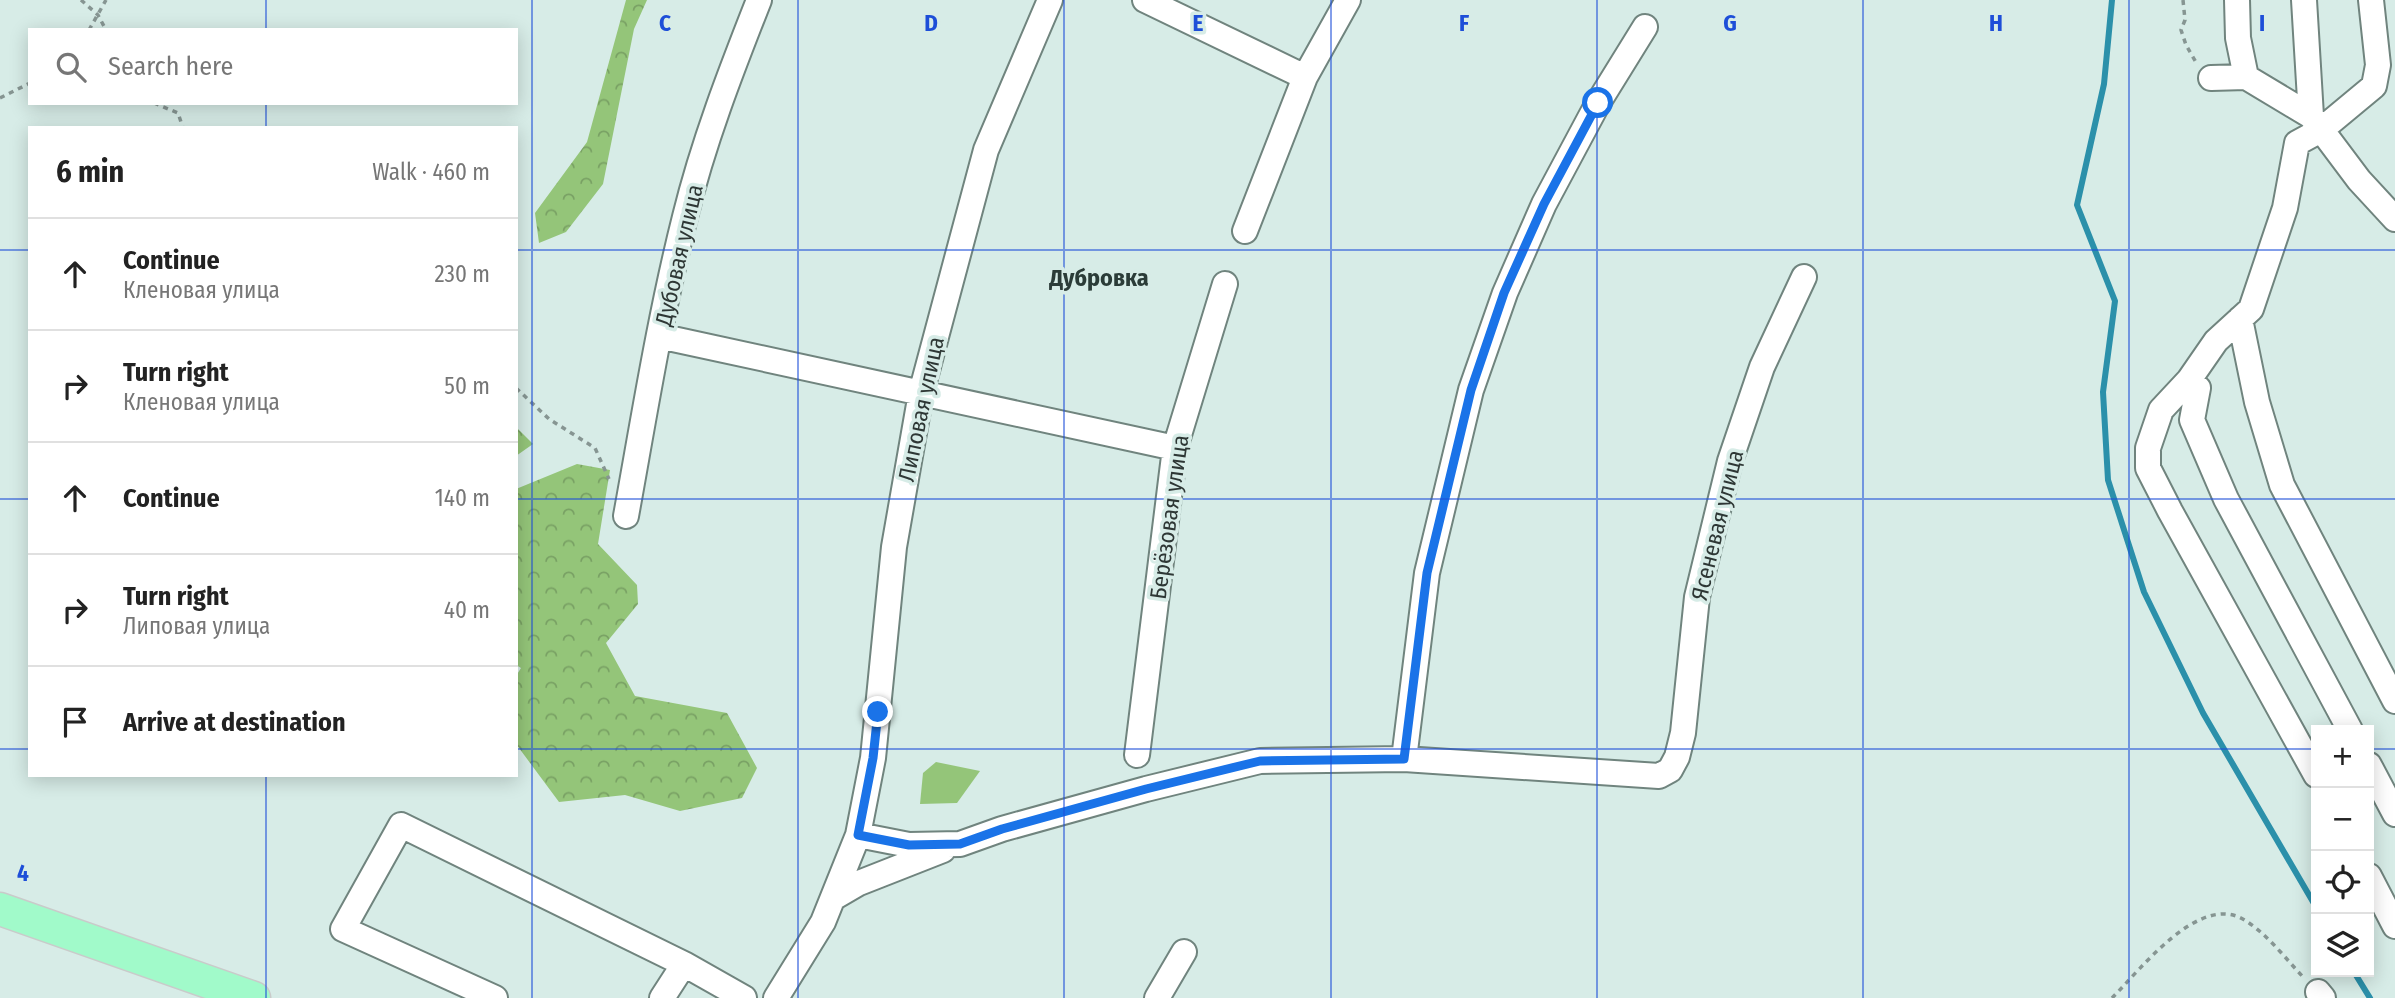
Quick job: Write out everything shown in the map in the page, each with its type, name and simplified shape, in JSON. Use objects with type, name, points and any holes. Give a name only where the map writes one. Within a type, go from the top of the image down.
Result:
[{"type":"main road","points":[[0,909],[254,998]]},
{"type":"street","name":"Дубовая улица","points":[[626,516],[685,216],[722,95],[759,0]]},
{"type":"street","name":"Липовая улица","points":[[776,998],[823,922],[858,835],[873,758],[894,547],[920,393],[986,150],[1050,0]]},
{"type":"street","points":[[1145,0],[1305,77]]},
{"type":"street","points":[[1245,232],[1305,77],[1348,0]]},
{"type":"street","points":[[2237,0],[2238,38],[2246,77]]},
{"type":"street","points":[[2305,0],[2316,123]]},
{"type":"street","points":[[2311,766],[2170,512],[2148,468],[2148,447],[2161,410],[2189,380],[2216,341],[2251,309],[2285,208],[2297,143],[2316,123],[2374,86],[2378,65],[2371,0]]},
{"type":"street","points":[[835,897],[859,883],[1002,829],[1260,761],[1404,759],[1427,573],[1471,390],[1504,293],[1544,204],[1598,103],[1645,27]]},
{"type":"street","points":[[2211,78],[2246,77],[2316,123],[2359,180],[2395,219]]},
{"type":"street","name":"Ясеневая улица","points":[[1404,759],[1659,776],[1670,770],[1677,757],[1683,733],[1697,597],[1730,461],[1762,367],[1804,277]]},
{"type":"street","name":"Берёзовая улица","points":[[1137,755],[1175,448],[1225,284]]},
{"type":"street","points":[[2240,319],[2257,402],[2282,485],[2395,701]]},
{"type":"street","points":[[660,336],[1175,448]]},
{"type":"street","points":[[2189,380],[2198,388],[2192,421],[2226,499],[2347,725]]},
{"type":"street","points":[[2374,774],[2395,814]]},
{"type":"street","points":[[495,998],[343,929],[401,825],[684,964],[744,998]]},
{"type":"street","points":[[858,835],[909,845],[960,844]]},
{"type":"street","points":[[2374,886],[2395,926]]},
{"type":"street","points":[[1157,998],[1184,952]]},
{"type":"street","points":[[662,998],[684,964]]},
{"type":"path","points":[[81,0],[98,15],[105,28]]},
{"type":"path","points":[[90,28],[106,0]]},
{"type":"path","points":[[2183,0],[2185,20],[2182,30],[2186,45],[2196,64],[2211,78]]},
{"type":"path","points":[[0,98],[28,84]]},
{"type":"path","points":[[159,105],[178,113],[182,126]]},
{"type":"path","points":[[518,390],[549,419],[595,448],[610,482]]},
{"type":"path","points":[[2112,998],[2181,929],[2213,913],[2232,914],[2246,920],[2320,995]]},
{"type":"green space","points":[[626,0],[647,0],[634,29],[603,184],[566,232],[539,243],[535,213],[587,142]]},
{"type":"green space","points":[[518,429],[533,444],[518,455]]},
{"type":"green space","points":[[577,464],[610,470],[598,544],[637,585],[638,604],[606,643],[635,696],[727,713],[757,768],[742,798],[680,811],[625,795],[559,802],[518,747],[518,673],[521,668],[518,666],[518,488]]},
{"type":"green space","points":[[936,762],[980,771],[957,803],[920,804],[923,773]]},
{"type":"waterway","points":[[2112,0],[2104,84],[2077,205],[2115,301],[2103,392],[2108,480],[2144,592],[2203,713],[2311,898]]},
{"type":"waterway","points":[[2357,977],[2370,998]]},
{"type":"district","name":"Дубровка","points":[[1099,278]]},
{"type":"route","points":[[878,712],[873,758],[858,835],[909,845],[960,844],[1002,829],[1146,789],[1260,761],[1404,759],[1427,573],[1471,390],[1504,293],[1544,204],[1598,103]]}]
